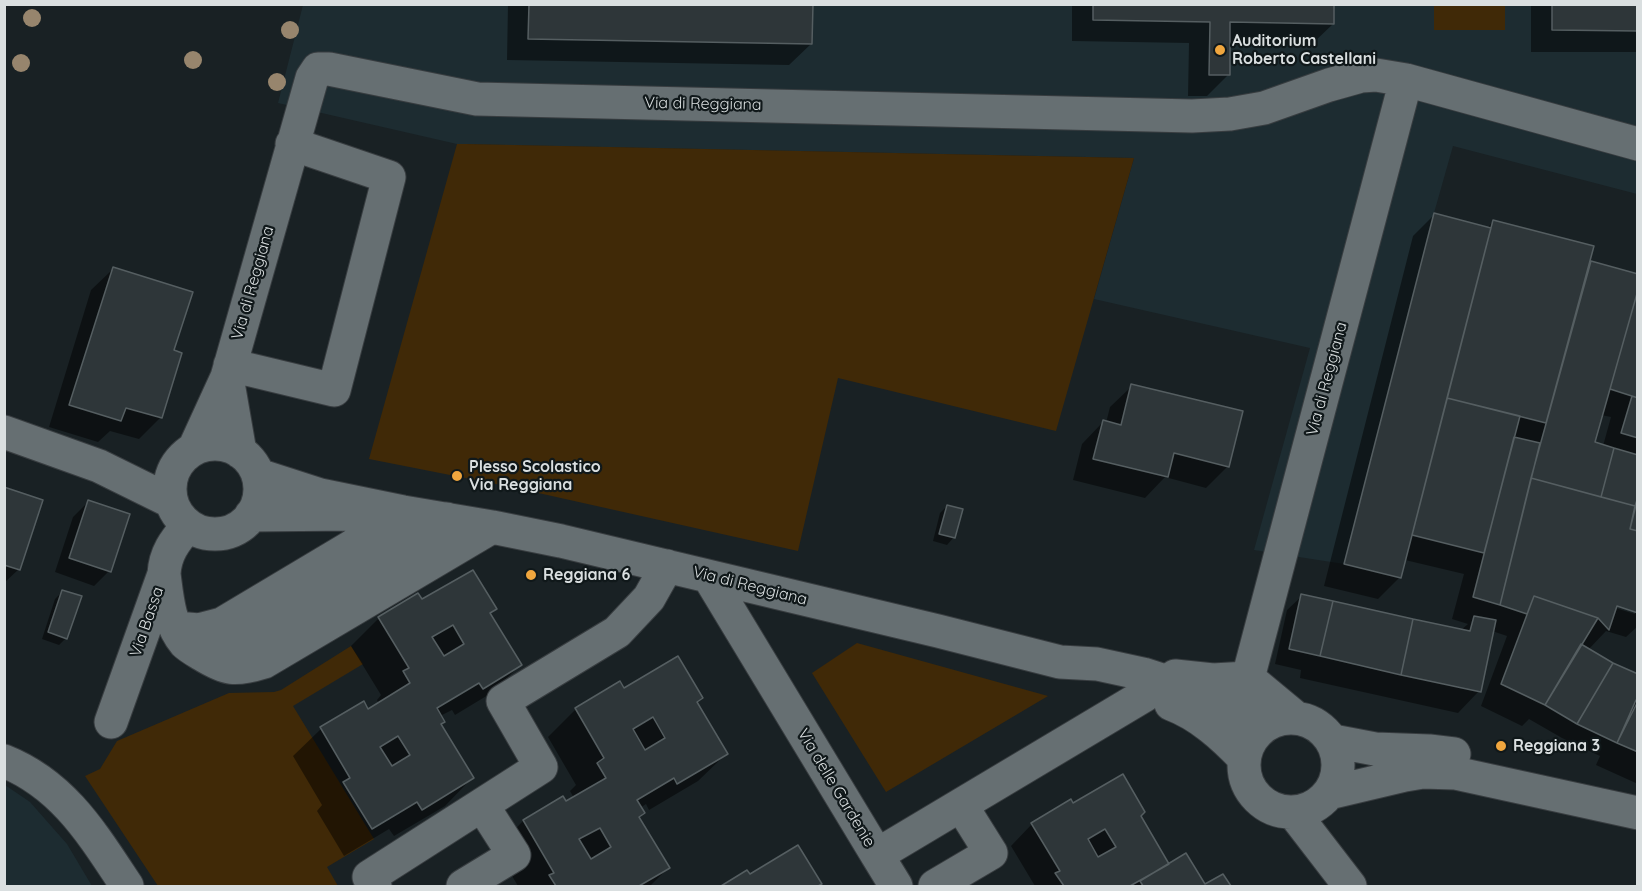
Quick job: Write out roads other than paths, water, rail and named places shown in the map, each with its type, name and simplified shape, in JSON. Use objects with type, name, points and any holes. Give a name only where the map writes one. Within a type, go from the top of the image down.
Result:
[{"type":"street","name":"Via di Reggiana","points":[[186,457],[229,371],[292,144],[312,78],[318,69],[329,69],[477,99],[1192,116],[1230,114],[1264,108],[1329,85],[1361,76],[1376,75],[1406,80],[1638,144]]},
{"type":"street","name":"Via di Reggiana","points":[[1267,719],[1248,678],[1406,80]]},
{"type":"street","points":[[229,371],[334,390],[389,177],[292,144]]},
{"type":"street","name":"Via di Reggiana","points":[[229,371],[249,463],[320,495],[492,527],[667,566],[1060,662],[1088,676],[1144,684],[1177,685],[1267,719],[1317,724],[1333,741],[1375,749],[1447,753],[1638,795]]},
{"type":"street","points":[[4,432],[99,466],[180,514],[201,532],[214,534],[229,532],[242,526],[258,503],[260,489],[249,463],[219,444],[186,457],[99,466]]},
{"type":"street","points":[[180,514],[170,490],[172,477],[186,457]]},
{"type":"street","name":"Via di Reggiana","points":[[251,515],[403,512]]},
{"type":"street","points":[[176,627],[199,630],[222,624],[351,547],[403,512]]},
{"type":"street","name":"Via Bassa","points":[[111,722],[164,574],[165,561],[180,514]]},
{"type":"street","points":[[201,654],[242,644],[447,519]]},
{"type":"street","points":[[164,574],[169,606],[176,627],[186,643],[219,665],[233,669],[244,668],[264,662],[492,527]]},
{"type":"street","points":[[375,886],[369,877],[541,767],[503,701],[617,632],[649,598],[667,566]]},
{"type":"street","name":"Via delle Gardenie","points":[[710,577],[877,855],[961,805],[1144,684]]},
{"type":"street","name":"Via di Reggiana","points":[[1144,684],[1248,678]]},
{"type":"street","name":"Via di Reggiana","points":[[1248,678],[1267,719]]},
{"type":"street","name":"Via di Reggiana","points":[[1144,684],[1223,737],[1244,758]]},
{"type":"street","name":"Via di Reggiana","points":[[1244,758],[1248,743],[1267,719]]},
{"type":"street","points":[[1333,741],[1338,756],[1338,772],[1327,796],[1348,883]]},
{"type":"street","points":[[1244,758],[1246,780],[1253,794],[1271,808],[1293,812],[1310,808],[1327,796],[1423,772],[1455,773],[1638,813]]},
{"type":"street","points":[[4,761],[28,772],[67,802],[127,886]]},
{"type":"street","points":[[464,886],[514,855],[482,805]]},
{"type":"street","points":[[935,886],[991,853],[961,805]]},
{"type":"street","points":[[1293,812],[1348,883]]},
{"type":"street","points":[[877,855],[896,886]]},
{"type":"place","name":"Auditorium Roberto Castellani","points":[[1220,50]]},
{"type":"place","name":"Plesso Scolastico Via Reggiana","points":[[457,476]]},
{"type":"place","name":"Reggiana 6","points":[[531,575]]},
{"type":"place","name":"Reggiana 3","points":[[1501,746]]}]
